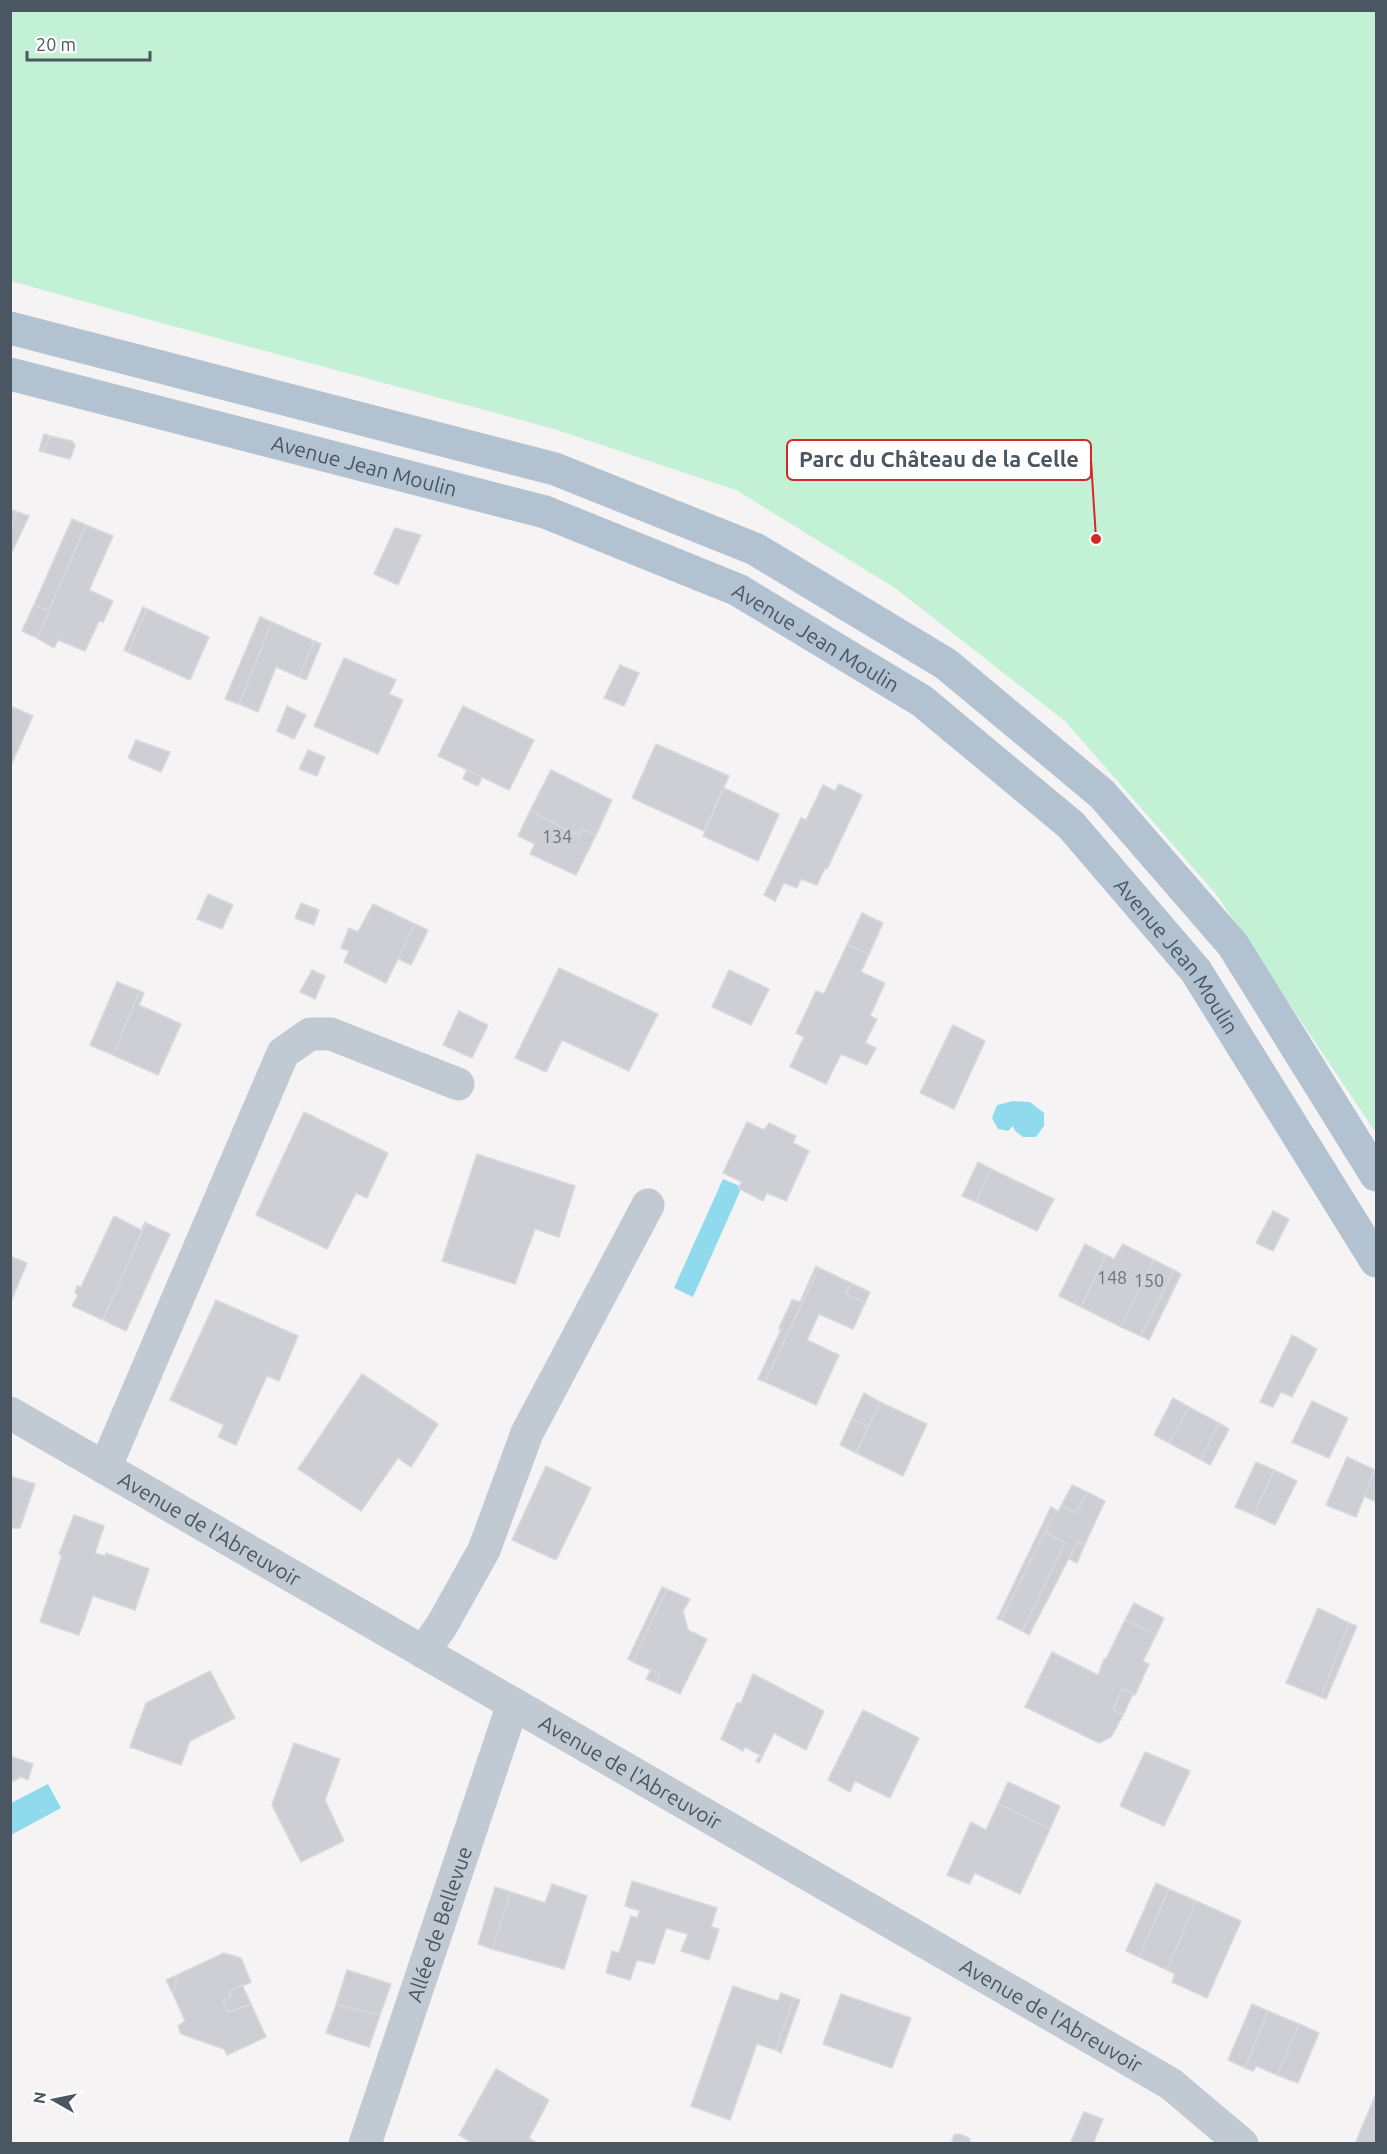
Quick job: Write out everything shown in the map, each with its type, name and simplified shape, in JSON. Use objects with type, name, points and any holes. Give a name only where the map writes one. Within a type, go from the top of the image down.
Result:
[{"type":"main road","name":"Avenue Jean Moulin","points":[[10,328],[555,469],[755,549],[946,664],[1102,794],[1233,945],[1377,1175]]},
{"type":"main road","name":"Avenue Jean Moulin","points":[[10,374],[545,512],[738,590],[922,701],[1071,825],[1196,971],[1377,1261]]},
{"type":"street","points":[[105,1468],[283,1053],[310,1035],[331,1034],[458,1084]]},
{"type":"street","points":[[423,1652],[442,1624],[484,1550],[527,1433],[648,1205]]},
{"type":"street","name":"Avenue de l'Abreuvoir","points":[[10,1413],[1171,2084],[1242,2144]]},
{"type":"street","name":"Allée de Bellevue","points":[[365,2144],[513,1704]]},
{"type":"green space","points":[[10,11],[1376,11],[1376,1133],[1216,894],[1065,721],[895,588],[736,490],[554,429],[11,281]]},
{"type":"water","points":[[1013,1101],[1030,1102],[1044,1113],[1044,1126],[1036,1137],[1023,1137],[1015,1131],[1013,1126],[1008,1131],[998,1129],[992,1118],[997,1105]]},
{"type":"water","points":[[723,1179],[742,1187],[693,1297],[674,1288]]},
{"type":"water","points":[[48,1784],[61,1808],[11,1835],[11,1803]]},
{"type":"building","points":[[44,434],[50,436],[43,452],[39,451]]},
{"type":"building","points":[[50,436],[72,441],[75,445],[70,459],[43,452]]},
{"type":"building","points":[[10,509],[17,512],[10,527]]},
{"type":"building","points":[[17,512],[29,516],[10,556],[10,527]]},
{"type":"building","points":[[72,519],[86,525],[49,611],[34,605]]},
{"type":"building","points":[[86,525],[113,536],[89,590],[113,601],[103,622],[99,621],[85,651],[58,640],[54,648],[37,638]]},
{"type":"building","points":[[395,528],[421,535],[398,585],[374,574]]},
{"type":"building","points":[[34,605],[49,611],[37,638],[22,631]]},
{"type":"building","points":[[143,607],[147,609],[128,652],[124,650]]},
{"type":"building","points":[[147,609],[209,637],[190,680],[128,652]]},
{"type":"building","points":[[260,617],[272,622],[239,704],[225,699]]},
{"type":"building","points":[[272,622],[314,641],[299,677],[276,667],[258,712],[239,704]]},
{"type":"building","points":[[314,641],[321,644],[306,680],[299,677]]},
{"type":"building","points":[[344,658],[396,680],[389,694],[403,700],[378,754],[314,726]]},
{"type":"building","points":[[620,665],[639,673],[624,706],[604,698]]},
{"type":"building","points":[[10,706],[33,716],[12,763],[10,763]]},
{"type":"building","points":[[287,706],[306,715],[294,739],[277,731]]},
{"type":"building","points":[[463,706],[534,740],[509,790],[438,756]]},
{"type":"building","points":[[136,740],[170,752],[161,772],[128,758]]},
{"type":"building","points":[[656,744],[729,776],[704,831],[632,798]]},
{"type":"building","points":[[308,750],[325,757],[317,776],[299,769]]},
{"type":"building","points":[[467,770],[482,777],[478,786],[463,779]]},
{"type":"building","points":[[551,770],[612,800],[596,835],[581,829],[579,836],[530,811]]},
{"type":"building","points":[[839,784],[862,795],[817,885],[801,879],[797,888],[784,883],[775,901],[764,895],[801,818],[806,820],[823,785],[835,791]]},
{"type":"building","points":[[724,788],[779,814],[758,861],[703,836]]},
{"type":"building","points":[[530,811],[579,836],[581,829],[596,835],[576,875],[530,854],[535,844],[518,836]]},
{"type":"building","points":[[208,894],[233,905],[222,929],[197,919]]},
{"type":"building","points":[[301,903],[319,910],[314,925],[295,918]]},
{"type":"building","points":[[373,904],[415,924],[386,983],[344,962],[349,951],[341,948],[349,928],[358,932]]},
{"type":"building","points":[[862,913],[883,923],[869,954],[847,945]]},
{"type":"building","points":[[415,924],[428,930],[411,965],[398,959]]},
{"type":"building","points":[[847,945],[869,954],[861,972],[885,983],[870,1016],[877,1019],[865,1043],[876,1048],[867,1065],[841,1054],[826,1084],[790,1067],[804,1037],[796,1033],[816,991],[824,994]]},
{"type":"building","points":[[559,968],[658,1014],[629,1071],[562,1040],[546,1072],[515,1058]]},
{"type":"building","points":[[312,970],[325,976],[315,999],[300,992]]},
{"type":"building","points":[[729,970],[769,989],[751,1025],[712,1007]]},
{"type":"building","points":[[117,982],[140,991],[113,1055],[90,1045]]},
{"type":"building","points":[[140,991],[144,993],[139,1005],[181,1024],[158,1075],[113,1055]]},
{"type":"building","points":[[459,1011],[488,1025],[472,1058],[443,1045]]},
{"type":"building","points":[[953,1025],[985,1041],[954,1109],[920,1093]]},
{"type":"building","points":[[304,1112],[388,1153],[367,1198],[356,1193],[327,1249],[256,1215]]},
{"type":"building","points":[[747,1122],[764,1130],[769,1123],[796,1136],[793,1143],[809,1151],[786,1201],[767,1193],[763,1201],[738,1188],[742,1182],[723,1173]]},
{"type":"building","points":[[477,1154],[575,1186],[559,1237],[535,1229],[515,1284],[442,1261]]},
{"type":"building","points":[[978,1162],[991,1169],[976,1202],[962,1196]]},
{"type":"building","points":[[991,1169],[1054,1199],[1037,1231],[976,1202]]},
{"type":"building","points":[[1273,1211],[1289,1219],[1273,1251],[1256,1243]]},
{"type":"building","points":[[114,1216],[141,1230],[146,1223],[103,1320],[72,1306],[78,1295],[75,1293],[77,1286],[81,1287]]},
{"type":"building","points":[[146,1223],[170,1234],[126,1331],[103,1320]]},
{"type":"building","points":[[1085,1244],[1106,1255],[1081,1307],[1059,1296]]},
{"type":"building","points":[[1123,1244],[1154,1260],[1121,1327],[1081,1307],[1106,1255],[1114,1259]]},
{"type":"building","points":[[10,1256],[27,1263],[10,1304]]},
{"type":"building","points":[[1154,1260],[1174,1270],[1141,1336],[1121,1327]]},
{"type":"building","points":[[816,1266],[819,1268],[765,1382],[758,1379],[792,1300],[800,1302]]},
{"type":"building","points":[[819,1268],[851,1283],[846,1294],[865,1303],[853,1329],[819,1314],[807,1340],[839,1355],[816,1405],[765,1382]]},
{"type":"building","points":[[1174,1270],[1181,1274],[1149,1340],[1141,1336]]},
{"type":"building","points":[[851,1283],[870,1292],[865,1303],[846,1294]]},
{"type":"building","points":[[216,1300],[298,1336],[279,1381],[267,1376],[236,1445],[218,1437],[224,1425],[170,1400]]},
{"type":"building","points":[[1292,1335],[1317,1349],[1292,1397],[1281,1392],[1273,1407],[1260,1402]]},
{"type":"building","points":[[362,1374],[438,1424],[411,1467],[398,1458],[361,1511],[298,1469]]},
{"type":"building","points":[[864,1393],[880,1402],[868,1427],[852,1419]]},
{"type":"building","points":[[1173,1398],[1189,1407],[1169,1443],[1154,1435]]},
{"type":"building","points":[[1312,1401],[1348,1418],[1329,1458],[1292,1442]]},
{"type":"building","points":[[880,1402],[927,1424],[903,1476],[856,1453]]},
{"type":"building","points":[[1189,1407],[1219,1423],[1201,1460],[1169,1443]]},
{"type":"building","points":[[852,1419],[868,1427],[856,1453],[840,1445]]},
{"type":"building","points":[[1219,1423],[1229,1429],[1210,1465],[1201,1460]]},
{"type":"building","points":[[1347,1457],[1375,1470],[1356,1517],[1326,1505]]},
{"type":"building","points":[[1256,1462],[1274,1470],[1254,1515],[1235,1507]]},
{"type":"building","points":[[546,1466],[591,1488],[556,1560],[512,1540]]},
{"type":"building","points":[[1376,1468],[1376,1502],[1364,1496]]},
{"type":"building","points":[[1274,1470],[1297,1481],[1275,1525],[1254,1515]]},
{"type":"building","points":[[10,1476],[35,1484],[20,1528],[10,1528]]},
{"type":"building","points":[[1072,1485],[1087,1492],[1076,1513],[1061,1506]]},
{"type":"building","points":[[1087,1492],[1105,1501],[1085,1544],[1078,1541],[1029,1635],[1022,1631],[1065,1543],[1045,1532],[1056,1510],[1059,1511],[1061,1506],[1076,1513]]},
{"type":"building","points":[[1051,1507],[1056,1510],[1001,1620],[997,1619]]},
{"type":"building","points":[[74,1515],[104,1526],[95,1553],[105,1556],[106,1553],[149,1569],[135,1610],[93,1596],[79,1635],[40,1622],[62,1555],[59,1554]]},
{"type":"building","points":[[1045,1532],[1065,1543],[1022,1631],[1001,1620]]},
{"type":"building","points":[[1078,1541],[1085,1544],[1077,1563],[1069,1559]]},
{"type":"building","points":[[662,1587],[667,1589],[633,1662],[628,1659]]},
{"type":"building","points":[[667,1589],[690,1599],[683,1611],[688,1630],[707,1639],[680,1694],[656,1683],[660,1674],[633,1662]]},
{"type":"building","points":[[1134,1603],[1164,1618],[1156,1635],[1125,1620]]},
{"type":"building","points":[[1318,1608],[1349,1623],[1321,1697],[1286,1683]]},
{"type":"building","points":[[1125,1620],[1156,1635],[1143,1661],[1149,1664],[1135,1695],[1122,1689],[1113,1710],[1123,1715],[1111,1737],[1099,1743],[1025,1707],[1052,1652],[1098,1675]]},
{"type":"building","points":[[1349,1623],[1357,1626],[1326,1699],[1321,1697]]},
{"type":"building","points":[[651,1670],[660,1674],[656,1683],[646,1679]]},
{"type":"building","points":[[210,1671],[235,1718],[190,1741],[181,1765],[130,1747],[146,1703]]},
{"type":"building","points":[[753,1674],[824,1711],[806,1750],[774,1733],[759,1763],[756,1761],[760,1755],[745,1747],[743,1751],[721,1739],[737,1703],[741,1703]]},
{"type":"building","points":[[1122,1689],[1133,1694],[1123,1715],[1113,1710]]},
{"type":"building","points":[[863,1710],[919,1738],[890,1798],[855,1781],[850,1792],[828,1780]]},
{"type":"building","points":[[294,1743],[340,1759],[325,1800],[344,1841],[301,1862],[272,1805]]},
{"type":"building","points":[[1145,1752],[1190,1771],[1164,1826],[1120,1806]]},
{"type":"building","points":[[10,1756],[33,1764],[28,1780],[21,1777],[10,1783]]},
{"type":"building","points":[[1008,1782],[1060,1806],[1050,1829],[998,1804]]},
{"type":"building","points":[[998,1804],[1050,1829],[1020,1894],[975,1873],[969,1884],[947,1875],[971,1822],[986,1830]]},
{"type":"building","points":[[632,1881],[717,1908],[711,1927],[719,1929],[709,1960],[681,1951],[688,1934],[666,1928],[654,1964],[637,1960],[630,1980],[606,1973],[612,1951],[619,1953],[631,1916],[637,1918],[640,1911],[625,1906]]},
{"type":"building","points":[[1156,1883],[1169,1889],[1139,1957],[1126,1951]]},
{"type":"building","points":[[552,1884],[587,1896],[564,1969],[492,1949],[511,1892],[545,1903]]},
{"type":"building","points":[[495,1887],[511,1892],[492,1949],[478,1944]]},
{"type":"building","points":[[1169,1889],[1196,1901],[1167,1970],[1139,1957]]},
{"type":"building","points":[[1196,1901],[1241,1921],[1207,1998],[1172,1982],[1175,1974],[1167,1970]]},
{"type":"building","points":[[224,1953],[241,1958],[251,1982],[229,1992],[231,1997],[223,2001],[228,2012],[251,2004],[266,2037],[227,2055],[224,2049],[181,2034],[178,2026],[185,2021],[173,1994],[177,1975]]},
{"type":"building","points":[[347,1970],[391,1984],[380,2015],[336,2005]]},
{"type":"building","points":[[177,1975],[173,1994],[166,1980]]},
{"type":"building","points":[[242,1985],[251,2004],[228,2012],[223,2001],[231,1997],[229,1992]]},
{"type":"building","points":[[733,1986],[778,2001],[781,1993],[794,1998],[776,2050],[757,2044],[730,2120],[691,2106]]},
{"type":"building","points":[[841,1994],[911,2018],[892,2068],[823,2044]]},
{"type":"building","points":[[794,1998],[800,2000],[781,2053],[776,2050]]},
{"type":"building","points":[[1252,2004],[1268,2011],[1245,2068],[1228,2060]]},
{"type":"building","points":[[336,2005],[380,2015],[369,2047],[326,2033]]},
{"type":"building","points":[[1268,2011],[1299,2024],[1277,2075],[1256,2066],[1253,2071],[1245,2068]]},
{"type":"building","points":[[1299,2024],[1319,2033],[1298,2083],[1277,2075]]},
{"type":"building","points":[[496,2069],[549,2100],[529,2138],[538,2144],[474,2144],[459,2135]]},
{"type":"building","points":[[1376,2094],[1376,2144],[1355,2144]]},
{"type":"building","points":[[1084,2112],[1103,2119],[1093,2144],[1070,2144]]},
{"type":"building","points":[[959,2134],[969,2138],[971,2144],[951,2144],[954,2135]]},
{"type":"place","name":"Parc du Château de la Celle","points":[[1096,539]]}]
